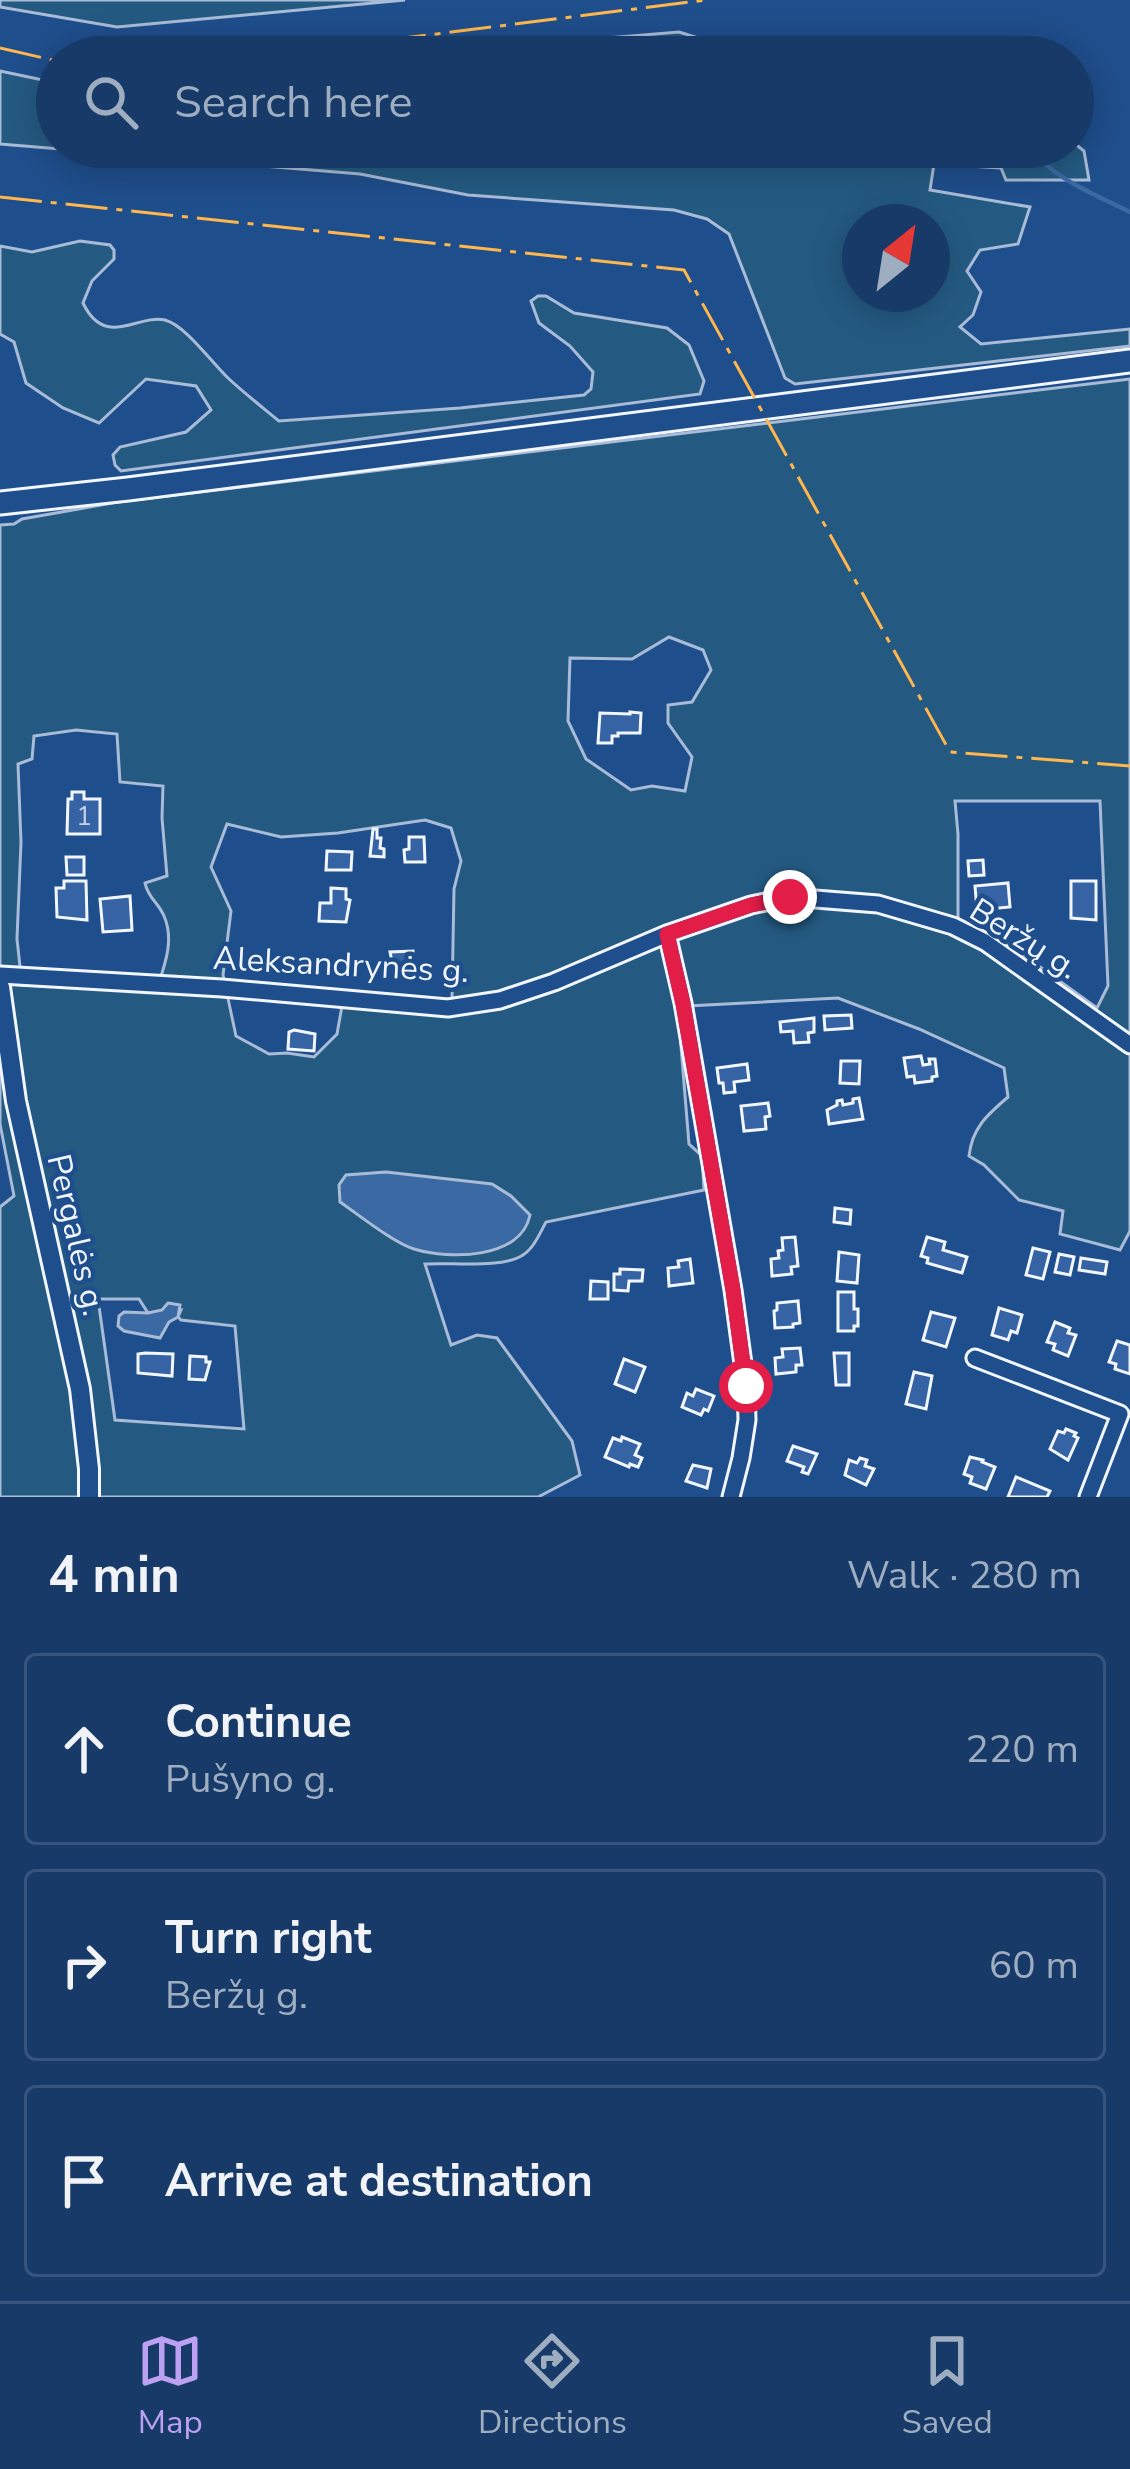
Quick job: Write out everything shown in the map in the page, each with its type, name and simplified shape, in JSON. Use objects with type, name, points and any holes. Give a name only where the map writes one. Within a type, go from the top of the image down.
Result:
[{"type":"highway","points":[[0,503],[1130,361]]},
{"type":"main road","name":"Pergalės g.","points":[[0,987],[16,1101],[80,1389],[89,1497]]},
{"type":"street","name":"Beržų g.","points":[[667,934],[790,897],[878,904],[952,926],[985,942],[1130,1045]]},
{"type":"street","name":"Aleksandrynės g.","points":[[0,975],[448,1008],[500,1000],[554,982],[667,934]]},
{"type":"street","points":[[667,934],[686,1021],[746,1386],[747,1420],[731,1497]]},
{"type":"street","points":[[975,1358],[1120,1414],[1088,1497]]},
{"type":"shaded area","points":[[0,0],[405,0],[117,27],[0,7]]},
{"type":"shaded area","points":[[679,32],[692,36],[631,36]]},
{"type":"shaded area","points":[[0,71],[36,79],[36,147],[0,144]]},
{"type":"shaded area","points":[[288,168],[933,168],[930,190],[1030,207],[1018,244],[980,250],[967,271],[981,292],[973,315],[960,327],[981,344],[1130,329],[1130,346],[795,384],[785,378],[729,234],[707,219],[674,210],[468,195],[360,174]]},
{"type":"shaded area","points":[[1001,168],[1087,168],[1089,180],[1006,180]]},
{"type":"shaded area","points":[[80,241],[110,245],[114,250],[114,259],[92,281],[83,303],[92,317],[111,327],[154,319],[173,323],[279,421],[584,395],[591,389],[593,372],[570,346],[539,323],[531,301],[538,296],[574,313],[667,328],[689,345],[704,381],[700,394],[121,471],[113,455],[120,447],[186,432],[211,410],[196,386],[146,379],[99,423],[63,408],[26,383],[14,342],[0,334],[0,246],[32,252]]},
{"type":"shaded area","points":[[1130,379],[1130,1231],[1120,1250],[1060,1234],[1063,1211],[1019,1200],[969,1156],[982,1123],[1008,1097],[1004,1068],[838,998],[688,1006],[679,1022],[689,1144],[702,1156],[704,1190],[546,1222],[530,1248],[514,1259],[425,1264],[451,1345],[477,1335],[497,1338],[572,1441],[580,1475],[538,1497],[0,1497],[0,1207],[14,1196],[0,1124],[0,525],[118,502]],"holes":[[[669,637],[703,650],[711,670],[692,702],[668,705],[668,723],[692,757],[685,791],[652,786],[631,790],[586,759],[568,721],[570,658],[632,659]],[[76,730],[117,734],[120,782],[163,786],[167,876],[145,883],[169,935],[156,991],[22,985],[17,939],[18,764],[32,759],[34,736]],[[955,801],[1100,801],[1108,986],[1097,1008],[1004,941],[958,919]],[[425,820],[451,828],[461,861],[454,889],[448,1014],[342,1006],[337,1034],[314,1057],[269,1054],[236,1036],[223,975],[231,911],[211,867],[227,824],[281,837]],[[98,1299],[139,1299],[148,1313],[181,1310],[181,1320],[235,1326],[244,1429],[115,1420]]]},
{"type":"shaded area","points":[[386,1172],[492,1184],[530,1215],[513,1240],[482,1253],[446,1255],[414,1249],[340,1202],[339,1185],[346,1175]]},
{"type":"shaded area","points":[[168,1303],[180,1305],[178,1317],[160,1338],[118,1326],[124,1312],[148,1313]]},
{"type":"building","points":[[600,713],[641,713],[640,733],[618,733],[612,736],[612,743],[598,743]]},
{"type":"building","points":[[72,792],[84,792],[84,799],[100,799],[100,834],[67,834]]},
{"type":"building","points":[[373,829],[381,838],[384,857],[370,856]]},
{"type":"building","points":[[409,837],[424,837],[425,862],[405,862]]},
{"type":"building","points":[[327,851],[352,852],[351,870],[326,870]]},
{"type":"building","points":[[66,857],[84,857],[84,875],[67,875]]},
{"type":"building","points":[[983,860],[984,875],[969,876],[968,861]]},
{"type":"building","points":[[64,881],[86,881],[87,920],[57,917],[56,888],[64,888]]},
{"type":"building","points":[[1071,881],[1096,881],[1096,920],[1071,918]]},
{"type":"building","points":[[1008,883],[1010,907],[977,910],[975,886]]},
{"type":"building","points":[[331,888],[346,889],[350,900],[346,922],[319,921],[320,903],[331,903]]},
{"type":"building","points":[[130,896],[132,930],[103,932],[100,899]]},
{"type":"building","points":[[413,951],[411,973],[394,971],[390,952]]},
{"type":"building","points":[[851,1015],[852,1028],[825,1030],[824,1016]]},
{"type":"building","points":[[814,1018],[809,1042],[794,1043],[793,1031],[781,1032],[780,1022]]},
{"type":"building","points":[[289,1032],[315,1034],[314,1051],[288,1049]]},
{"type":"building","points":[[921,1056],[923,1065],[935,1059],[937,1076],[915,1083],[914,1076],[907,1077],[904,1058]]},
{"type":"building","points":[[841,1061],[860,1061],[859,1084],[840,1083]]},
{"type":"building","points":[[747,1064],[749,1080],[734,1082],[735,1092],[724,1093],[717,1068]]},
{"type":"building","points":[[859,1098],[863,1119],[829,1124],[827,1110],[837,1101],[842,1100],[843,1105]]},
{"type":"building","points":[[768,1103],[766,1129],[744,1131],[741,1106]]},
{"type":"building","points":[[835,1208],[851,1210],[850,1224],[834,1222]]},
{"type":"building","points":[[795,1237],[798,1266],[791,1267],[792,1274],[772,1276],[771,1259],[779,1258],[782,1238]]},
{"type":"building","points":[[927,1237],[945,1242],[943,1250],[967,1257],[962,1273],[927,1263],[928,1258],[921,1256]]},
{"type":"building","points":[[1033,1248],[1050,1252],[1043,1279],[1026,1275]]},
{"type":"building","points":[[839,1252],[859,1255],[857,1283],[837,1281]]},
{"type":"building","points":[[1059,1254],[1074,1257],[1070,1275],[1055,1272]]},
{"type":"building","points":[[1081,1258],[1107,1262],[1105,1274],[1079,1270]]},
{"type":"building","points":[[690,1259],[693,1283],[669,1286],[668,1268]]},
{"type":"building","points":[[620,1269],[643,1270],[642,1281],[629,1281],[628,1291],[614,1290],[614,1274],[620,1274]]},
{"type":"building","points":[[591,1281],[608,1282],[608,1299],[590,1299]]},
{"type":"building","points":[[838,1292],[854,1292],[858,1326],[854,1331],[838,1331]]},
{"type":"building","points":[[798,1301],[800,1323],[775,1328],[777,1303]]},
{"type":"building","points":[[999,1308],[1022,1315],[1017,1333],[1011,1331],[1008,1340],[992,1335]]},
{"type":"building","points":[[931,1312],[955,1318],[946,1347],[923,1340]]},
{"type":"building","points":[[1055,1322],[1076,1335],[1068,1356],[1047,1342]]},
{"type":"building","points":[[1117,1341],[1130,1345],[1130,1374],[1109,1362]]},
{"type":"building","points":[[800,1348],[802,1365],[796,1365],[796,1372],[776,1374],[775,1358],[783,1357],[782,1349]]},
{"type":"building","points":[[834,1353],[849,1353],[849,1385],[836,1385]]},
{"type":"building","points":[[138,1354],[173,1354],[172,1376],[138,1373]]},
{"type":"building","points":[[190,1356],[206,1357],[210,1362],[205,1380],[189,1379]]},
{"type":"building","points":[[624,1359],[645,1367],[635,1392],[615,1384]]},
{"type":"building","points":[[914,1372],[932,1376],[926,1409],[906,1404]]},
{"type":"building","points":[[696,1389],[714,1396],[701,1415],[682,1407],[687,1393],[693,1396]]},
{"type":"building","points":[[1066,1429],[1078,1438],[1068,1460],[1050,1449],[1058,1431]]},
{"type":"building","points":[[622,1437],[640,1444],[635,1455],[642,1458],[638,1467],[605,1457],[613,1438],[621,1441]]},
{"type":"building","points":[[793,1446],[817,1454],[808,1474],[802,1472],[804,1467],[787,1461]]},
{"type":"building","points":[[970,1457],[995,1467],[986,1489],[970,1483],[972,1477],[964,1474]]},
{"type":"building","points":[[860,1458],[874,1469],[866,1485],[845,1475],[849,1460],[857,1463]]},
{"type":"building","points":[[693,1465],[711,1469],[707,1488],[686,1481]]},
{"type":"building","points":[[1016,1477],[1050,1491],[1047,1497],[1008,1497]]},
{"type":"waterway","points":[[1051,168],[1130,212]]},
{"type":"power","points":[[420,36],[706,0]]},
{"type":"power","points":[[0,48],[36,56]]},
{"type":"power","points":[[0,197],[684,270],[950,752],[1130,766]]},
{"type":"route","points":[[746,1386],[733,1290],[667,934],[790,897]]}]
